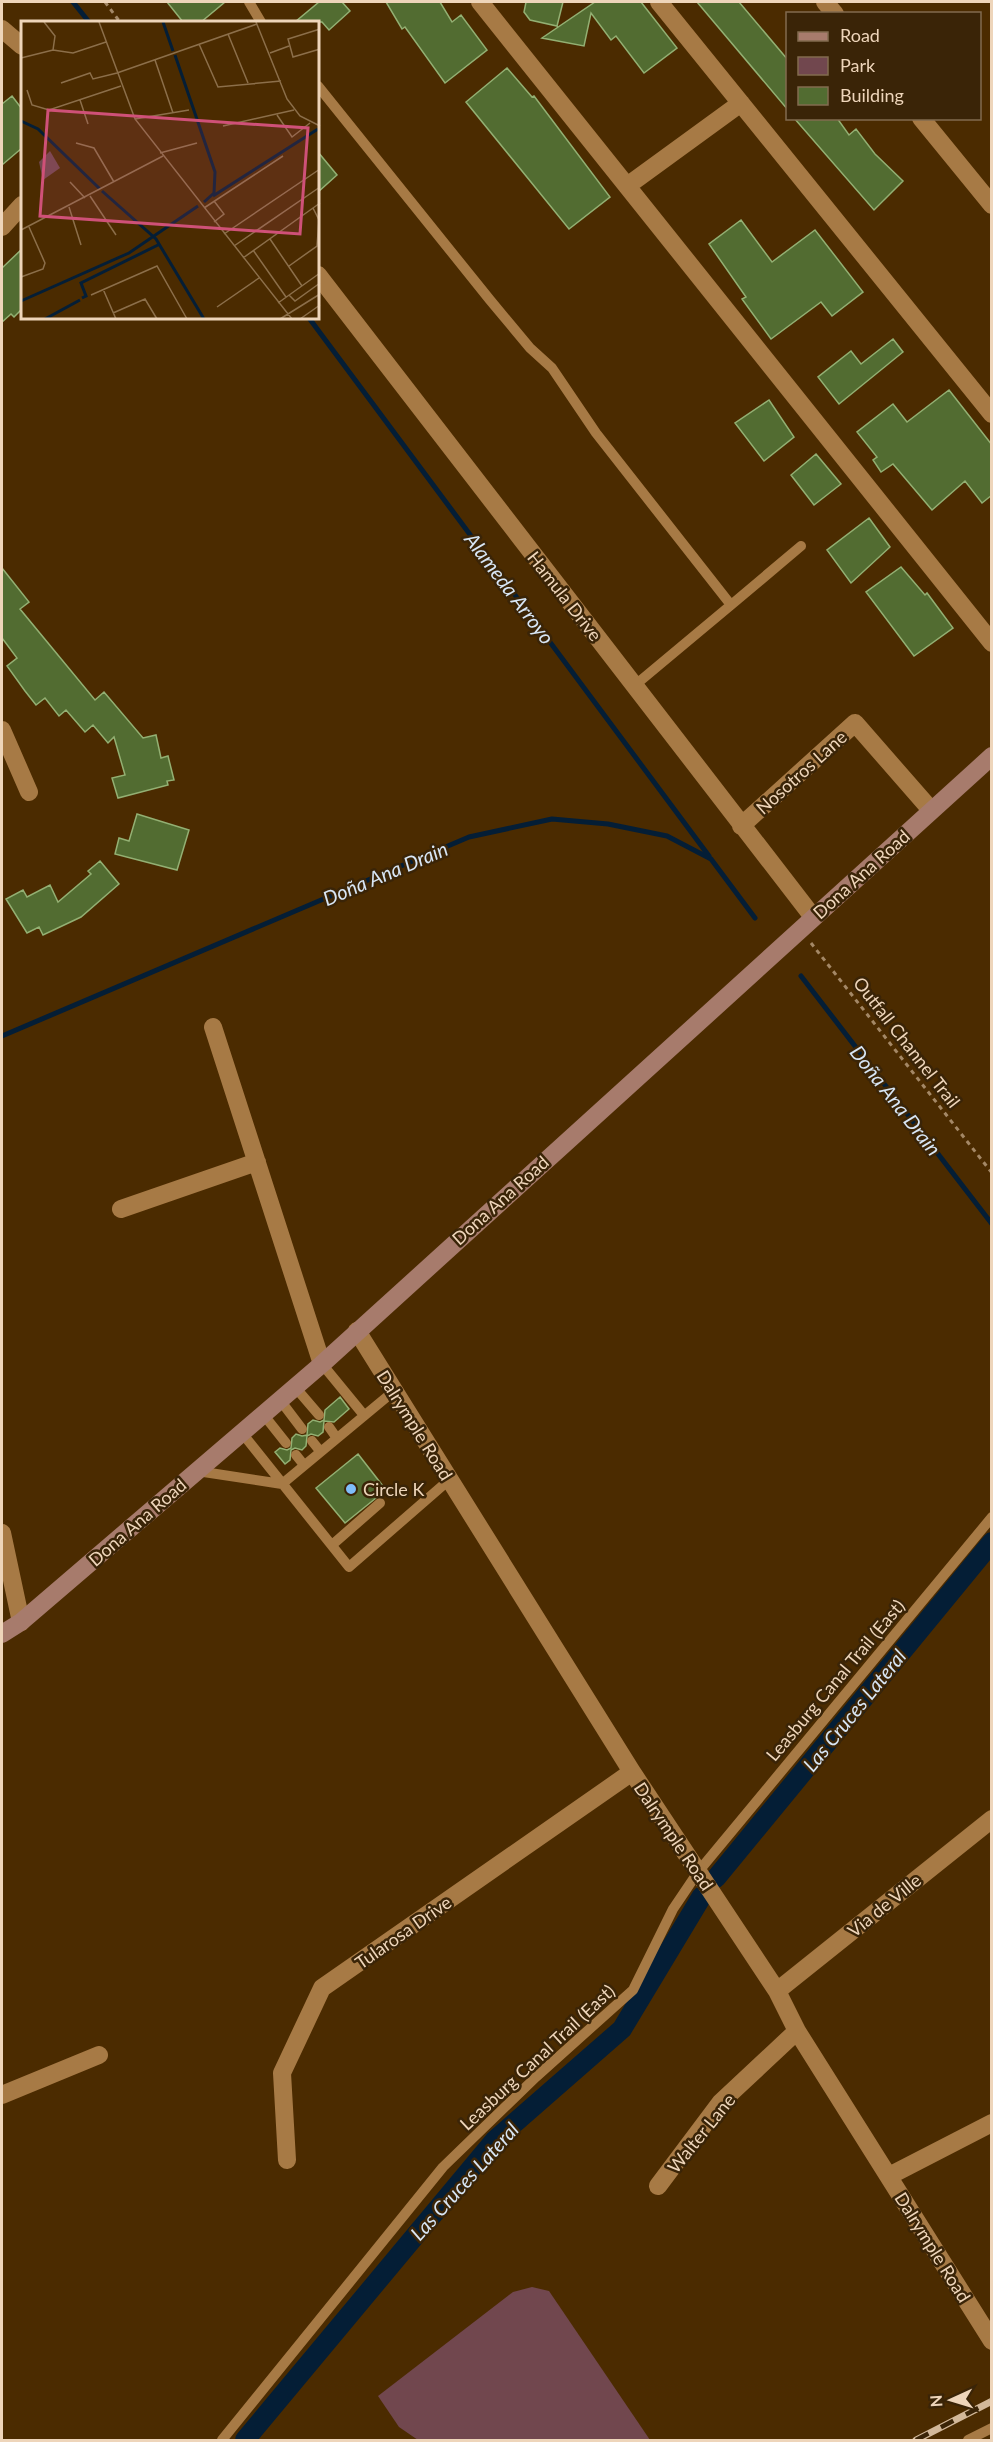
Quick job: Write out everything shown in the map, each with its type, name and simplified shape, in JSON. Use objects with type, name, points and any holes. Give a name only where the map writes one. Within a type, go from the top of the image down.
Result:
[{"type":"street","points":[[480,2],[992,643]]},
{"type":"street","points":[[659,2],[992,414]]},
{"type":"street","points":[[2,29],[21,45]]},
{"type":"street","points":[[627,186],[741,103]]},
{"type":"street","points":[[923,120],[992,205]]},
{"type":"street","points":[[2,227],[21,206]]},
{"type":"street","name":"Hamula Drive","points":[[320,278],[741,826],[806,923]]},
{"type":"street","name":"Nosotros Lane","points":[[741,826],[855,723],[932,810]]},
{"type":"street","points":[[2,730],[29,792]]},
{"type":"street","name":"Dona Ana Road","points":[[2,1634],[21,1622],[322,1364],[992,756]]},
{"type":"street","points":[[213,1027],[322,1364]]},
{"type":"street","points":[[121,1209],[256,1162]]},
{"type":"street","name":"Dalrymple Road","points":[[357,1331],[632,1772],[777,1991],[797,2031],[992,2341]]},
{"type":"street","points":[[2,1533],[21,1622]]},
{"type":"street","name":"Tularosa Drive","points":[[287,2160],[282,2073],[322,1988],[632,1772]]},
{"type":"street","name":"Via de Ville","points":[[777,1991],[992,1819]]},
{"type":"street","name":"Walter Lane","points":[[658,2186],[721,2102],[797,2031]]},
{"type":"street","points":[[2,2095],[99,2055]]},
{"type":"street","points":[[889,2176],[992,2123]]},
{"type":"lane","points":[[249,2],[260,21]]},
{"type":"lane","points":[[320,88],[490,300],[530,348],[552,368],[596,433],[731,605]]},
{"type":"lane","points":[[634,686],[801,546]]},
{"type":"lane","points":[[322,1364],[363,1414]]},
{"type":"lane","points":[[295,1387],[319,1415]]},
{"type":"lane","points":[[282,1484],[363,1414],[394,1391]]},
{"type":"lane","points":[[280,1400],[302,1429]]},
{"type":"lane","points":[[263,1414],[286,1443]]},
{"type":"lane","points":[[328,1427],[336,1437]]},
{"type":"lane","points":[[242,1432],[349,1567],[449,1480]]},
{"type":"lane","points":[[312,1441],[320,1451]]},
{"type":"lane","points":[[296,1455],[303,1465]]},
{"type":"lane","points":[[197,1471],[282,1484]]},
{"type":"lane","points":[[332,1545],[380,1503]]},
{"type":"lane","name":"Leasburg Canal Trail (East)","points":[[222,2440],[443,2167],[633,1990],[674,1909],[698,1872],[992,1517]]},
{"type":"lane","points":[[968,2440],[992,2428]]},
{"type":"path","points":[[105,2],[119,21]]},
{"type":"path","name":"Outfall Channel Trail","points":[[806,923],[992,1173]]},
{"type":"green space","points":[[532,2287],[549,2291],[650,2440],[418,2440],[399,2427],[378,2396],[513,2292]]},
{"type":"building","points":[[167,2],[225,2],[202,21],[182,21]]},
{"type":"building","points":[[319,2],[342,2],[350,11],[329,30],[320,21],[296,21]]},
{"type":"building","points":[[386,2],[440,2],[452,22],[461,15],[487,50],[445,83],[405,27],[402,29]]},
{"type":"building","points":[[526,2],[563,2],[557,26],[530,20],[524,12]]},
{"type":"building","points":[[595,2],[641,2],[677,48],[644,73],[616,36],[611,40],[591,13],[584,46],[542,38]]},
{"type":"building","points":[[697,2],[739,2],[786,58],[786,108]]},
{"type":"building","points":[[507,68],[532,97],[534,96],[610,197],[569,229],[466,102]]},
{"type":"building","points":[[12,96],[21,108],[21,149],[2,165],[2,104]]},
{"type":"building","points":[[796,120],[838,120],[849,135],[856,129],[875,154],[903,181],[874,210]]},
{"type":"building","points":[[320,154],[337,175],[320,190]]},
{"type":"building","points":[[741,220],[772,262],[815,230],[863,292],[832,316],[821,302],[771,339],[742,299],[746,297],[709,244]]},
{"type":"building","points":[[21,250],[21,310],[14,317],[11,314],[2,322],[2,268]]},
{"type":"building","points":[[893,339],[903,352],[839,404],[818,377],[851,351],[861,364]]},
{"type":"building","points":[[949,390],[992,445],[992,495],[982,503],[965,481],[932,510],[893,464],[881,472],[873,460],[877,457],[857,432],[893,404],[907,422]]},
{"type":"building","points":[[769,400],[794,437],[764,461],[735,423]]},
{"type":"building","points":[[816,454],[841,484],[814,505],[791,475]]},
{"type":"building","points":[[869,518],[890,547],[851,583],[827,550]]},
{"type":"building","points":[[901,567],[925,595],[927,593],[953,628],[914,656],[866,592]]},
{"type":"building","points":[[2,568],[29,602],[20,609],[95,700],[104,692],[143,738],[156,735],[161,758],[168,756],[174,780],[167,781],[168,785],[118,798],[112,778],[125,775],[114,737],[108,743],[93,725],[85,732],[66,710],[59,716],[45,698],[36,705],[25,691],[7,666],[17,658],[2,638]]},
{"type":"building","points":[[137,814],[189,830],[177,870],[115,854],[119,838],[129,841]]},
{"type":"building","points":[[100,861],[119,884],[81,917],[43,935],[39,927],[27,933],[6,899],[23,890],[27,897],[50,885],[58,902],[91,874],[88,871]]},
{"type":"building","points":[[340,1397],[349,1409],[334,1422],[324,1421],[323,1432],[318,1436],[311,1434],[307,1436],[306,1446],[302,1450],[295,1448],[291,1450],[290,1460],[285,1464],[275,1452],[280,1448],[287,1450],[291,1448],[292,1438],[296,1434],[307,1435],[308,1424],[313,1420],[320,1422],[324,1420],[325,1410]]},
{"type":"building","name":"Circle K","points":[[358,1454],[386,1490],[345,1523],[316,1488]]},
{"type":"waterway","name":"Alameda Arroyo","points":[[73,2],[88,21]]},
{"type":"waterway","name":"Alameda Arroyo","points":[[310,320],[709,856]]},
{"type":"waterway","name":"Doña Ana Drain","points":[[2,1036],[469,837],[552,819],[608,824],[667,836],[711,859],[755,918]]},
{"type":"waterway","name":"Doña Ana Drain","points":[[801,976],[992,1224]]},
{"type":"waterway","name":"Las Cruces Lateral","points":[[716,1878],[992,1542]]},
{"type":"waterway","name":"Las Cruces Lateral","points":[[245,2440],[495,2140],[622,2029],[702,1896]]},
{"type":"railway","points":[[916,2440],[992,2401]]},
{"type":"place","name":"Circle K","points":[[351,1489]]}]
